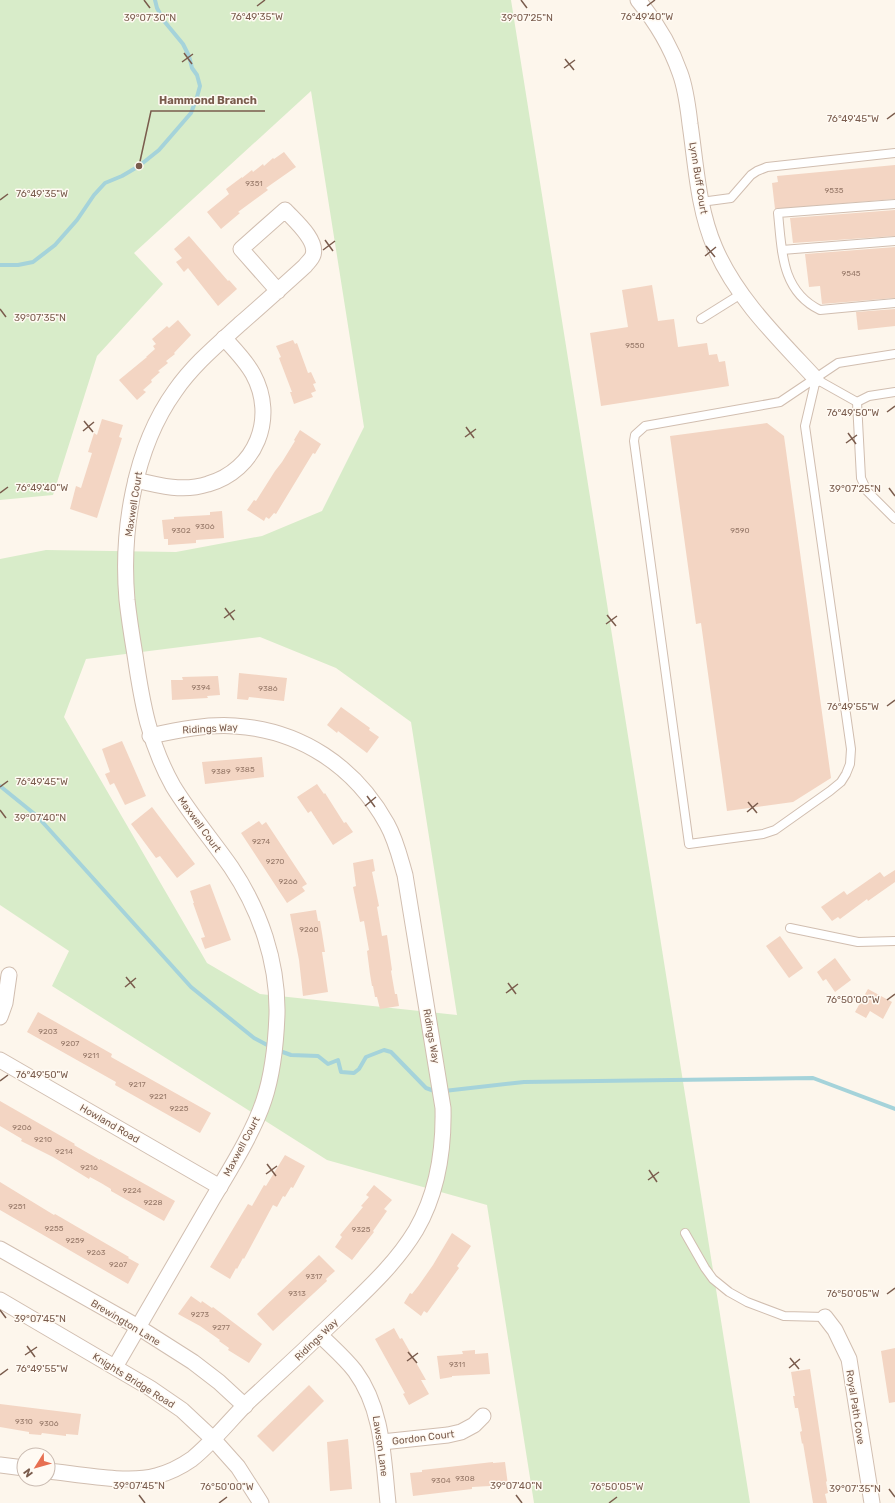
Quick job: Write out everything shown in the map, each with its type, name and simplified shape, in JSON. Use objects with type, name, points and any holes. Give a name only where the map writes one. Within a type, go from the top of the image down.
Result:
[{"type":"street","name":"Lynn Buff Court","points":[[638,0],[658,27],[669,47],[680,74],[687,102],[701,202],[715,248],[740,294],[771,331],[816,379]]},
{"type":"street","name":"Maxwell Court","points":[[115,1367],[220,1186],[255,1122],[263,1102],[272,1065],[277,1012],[275,984],[270,953],[251,901],[233,870],[172,783],[150,736],[143,706],[127,600],[126,562],[128,532],[136,480],[148,438],[158,416],[174,391],[190,372],[224,338],[278,291],[305,266],[313,255],[313,245],[309,237],[285,210],[241,249],[278,291]]},
{"type":"street","points":[[136,480],[171,487],[189,487],[208,484],[235,471],[254,448],[262,430],[264,408],[262,396],[253,374],[224,338]]},
{"type":"street","name":"Ridings Way","points":[[56,1471],[140,1479],[157,1476],[174,1469],[191,1459],[382,1275],[416,1230],[429,1203],[437,1179],[441,1156],[443,1108],[439,1075],[404,875],[398,849],[387,825],[369,797],[336,763],[290,737],[264,729],[234,725],[205,726],[150,736]]},
{"type":"street","points":[[0,1017],[5,1003],[9,975]]},
{"type":"street","name":"Howland Road","points":[[0,1060],[220,1186]]},
{"type":"street","name":"Brewington Lane","points":[[0,1249],[138,1327],[193,1362],[219,1382],[245,1406]]},
{"type":"street","name":"Knights Bridge Road","points":[[0,1300],[150,1388],[182,1410],[213,1439],[238,1468],[261,1503]]},
{"type":"street","name":"Royal Path Cove","points":[[825,1317],[835,1330],[849,1359],[872,1503]]},
{"type":"street","name":"Lawson Lane","points":[[320,1335],[355,1371],[366,1390],[376,1413],[382,1442],[388,1503]]},
{"type":"street","name":"Gordon Court","points":[[382,1442],[448,1435],[461,1432],[474,1425],[483,1416]]},
{"type":"street","points":[[0,1465],[16,1467]]},
{"type":"lane","points":[[701,202],[731,198],[751,176],[757,171],[767,167],[895,153]]},
{"type":"lane","points":[[895,204],[778,213],[784,264],[791,283],[801,296],[812,306],[820,310],[895,303]]},
{"type":"lane","points":[[782,250],[895,241]]},
{"type":"lane","points":[[701,319],[740,294]]},
{"type":"lane","points":[[816,379],[805,426],[851,749],[850,764],[841,782],[775,830],[763,834],[689,844],[634,441],[635,435],[645,426],[780,402],[838,363],[895,354]]},
{"type":"lane","points":[[816,379],[857,402]]},
{"type":"lane","points":[[857,402],[869,396],[895,392]]},
{"type":"lane","points":[[857,402],[861,478],[867,491],[895,519]]},
{"type":"lane","points":[[790,928],[858,942],[895,941]]},
{"type":"lane","points":[[685,1233],[705,1268],[714,1279],[729,1292],[747,1302],[784,1316],[825,1317]]},
{"type":"green space","points":[[0,0],[511,0],[750,1503],[534,1503],[487,1205],[327,1160],[52,986],[69,951],[0,905],[0,559],[46,550],[176,552],[262,536],[322,511],[364,427],[311,91],[134,253],[163,284],[97,356],[53,495],[0,500]],"holes":[[[260,637],[336,668],[411,722],[457,1015],[260,994],[207,963],[64,717],[86,659]]]},
{"type":"building","points":[[284,152],[296,167],[266,188],[268,190],[238,212],[240,213],[221,229],[207,212],[229,194],[226,189],[252,170],[253,172],[263,164],[264,166],[273,158],[274,159]]},
{"type":"building","points":[[895,165],[895,199],[775,209],[772,183],[778,182],[777,176]]},
{"type":"building","points":[[895,210],[895,236],[793,243],[790,218]]},
{"type":"building","points":[[189,236],[228,281],[229,280],[237,289],[218,306],[188,268],[184,272],[176,262],[182,258],[174,249]]},
{"type":"building","points":[[895,247],[895,298],[822,304],[820,286],[809,287],[805,254]]},
{"type":"building","points":[[652,285],[658,321],[674,319],[678,347],[707,343],[709,355],[717,354],[719,362],[725,361],[729,386],[601,406],[590,333],[628,327],[622,290]]},
{"type":"building","points":[[895,309],[895,326],[858,330],[856,312]]},
{"type":"building","points":[[178,320],[191,335],[174,353],[175,354],[166,361],[168,363],[158,371],[160,372],[143,390],[146,392],[137,400],[119,380],[155,349],[153,346],[156,344],[152,339],[167,326],[169,328]]},
{"type":"building","points":[[293,340],[295,344],[297,343],[308,373],[311,372],[316,383],[313,384],[316,391],[311,393],[313,397],[294,404],[290,392],[292,392],[276,346]]},
{"type":"building","points":[[102,419],[123,425],[119,437],[122,438],[97,518],[70,509],[76,486],[81,488],[92,453],[88,452],[94,433],[97,435]]},
{"type":"building","points":[[767,423],[784,436],[831,778],[793,802],[727,811],[701,623],[696,624],[670,436]]},
{"type":"building","points":[[300,430],[321,444],[315,454],[313,453],[276,514],[274,513],[269,519],[266,517],[264,521],[247,510],[254,500],[256,501],[282,462]]},
{"type":"building","points":[[222,511],[224,538],[196,540],[196,543],[168,545],[168,539],[164,539],[162,520],[174,519],[174,517],[210,515],[210,512]]},
{"type":"building","points":[[239,673],[287,678],[284,701],[249,697],[248,700],[237,699]]},
{"type":"building","points":[[218,676],[220,695],[207,696],[208,698],[172,700],[171,680],[183,680],[182,677]]},
{"type":"building","points":[[341,707],[370,728],[369,730],[379,737],[367,753],[338,731],[337,733],[327,725]]},
{"type":"building","points":[[122,741],[146,796],[125,805],[114,783],[110,785],[105,774],[110,772],[102,749]]},
{"type":"building","points":[[262,757],[264,777],[205,784],[202,762]]},
{"type":"building","points":[[317,784],[324,794],[325,793],[344,823],[346,822],[353,832],[333,845],[311,811],[308,813],[297,797]]},
{"type":"building","points":[[152,807],[195,864],[177,878],[160,856],[156,858],[131,824]]},
{"type":"building","points":[[259,821],[262,825],[266,822],[307,884],[302,887],[305,891],[287,903],[241,833]]},
{"type":"building","points":[[373,859],[375,871],[372,872],[379,906],[377,907],[382,936],[387,935],[391,971],[395,994],[397,994],[399,1006],[380,1009],[372,986],[367,951],[369,950],[364,921],[360,922],[353,887],[356,886],[353,863]]},
{"type":"building","points":[[895,870],[895,882],[868,901],[867,899],[840,919],[838,917],[832,921],[821,907],[844,891],[847,895],[880,872],[884,877]]},
{"type":"building","points":[[210,884],[231,940],[205,949],[201,938],[205,937],[190,891]]},
{"type":"building","points":[[316,910],[318,921],[320,921],[325,952],[322,952],[328,992],[303,996],[299,960],[290,914]]},
{"type":"building","points":[[780,936],[803,968],[789,978],[766,946]]},
{"type":"building","points":[[835,958],[851,980],[835,992],[826,979],[823,981],[817,972]]},
{"type":"building","points":[[868,989],[892,1002],[883,1019],[870,1011],[866,1018],[855,1012]]},
{"type":"building","points":[[38,1012],[112,1054],[111,1057],[211,1113],[200,1133],[115,1085],[116,1082],[27,1032]]},
{"type":"building","points":[[0,1101],[100,1160],[175,1201],[164,1221],[111,1191],[111,1189],[101,1183],[90,1177],[89,1179],[53,1157],[21,1141],[22,1139],[0,1126]]},
{"type":"building","points":[[285,1155],[305,1166],[293,1188],[291,1187],[285,1197],[283,1196],[277,1207],[273,1205],[244,1259],[243,1258],[230,1279],[210,1267],[248,1204],[252,1206],[264,1185],[266,1186]]},
{"type":"building","points":[[0,1182],[139,1264],[128,1284],[0,1210]]},
{"type":"building","points":[[374,1185],[392,1200],[384,1209],[387,1211],[373,1231],[374,1232],[352,1260],[335,1247],[342,1237],[340,1235],[363,1207],[361,1206],[369,1197],[366,1195]]},
{"type":"building","points":[[452,1233],[471,1246],[457,1266],[459,1268],[427,1313],[424,1311],[421,1316],[404,1303],[410,1293],[412,1294],[433,1265]]},
{"type":"building","points":[[319,1255],[335,1271],[326,1279],[327,1281],[273,1331],[257,1314]]},
{"type":"building","points":[[191,1296],[201,1303],[202,1301],[212,1308],[213,1307],[262,1344],[249,1363],[228,1350],[229,1348],[219,1341],[220,1340],[200,1326],[178,1314]]},
{"type":"building","points":[[394,1328],[400,1339],[402,1338],[426,1380],[421,1380],[429,1394],[409,1405],[403,1394],[405,1393],[375,1339]]},
{"type":"building","points":[[895,1348],[895,1402],[889,1403],[881,1351]]},
{"type":"building","points":[[475,1350],[475,1354],[488,1353],[490,1374],[452,1376],[440,1379],[437,1356],[463,1354],[462,1351]]},
{"type":"building","points":[[810,1369],[827,1481],[828,1493],[825,1494],[827,1503],[813,1503],[800,1432],[802,1431],[798,1408],[795,1408],[793,1396],[795,1396],[791,1372]]},
{"type":"building","points":[[309,1385],[324,1401],[273,1452],[257,1436]]},
{"type":"building","points":[[0,1404],[81,1414],[78,1435],[66,1434],[66,1436],[42,1433],[41,1435],[29,1434],[29,1432],[0,1427]]},
{"type":"building","points":[[348,1439],[352,1489],[330,1491],[327,1442]]},
{"type":"building","points":[[505,1462],[508,1485],[472,1487],[472,1489],[413,1496],[410,1473],[422,1472],[422,1470]]},
{"type":"waterway","points":[[0,265],[18,265],[33,262],[55,245],[77,220],[94,195],[105,183],[122,176],[139,166],[159,150],[191,113],[200,86],[197,75],[192,68],[189,56],[183,44],[164,21],[157,8],[155,0]]},
{"type":"waterway","points":[[0,786],[37,816],[191,987],[254,1038],[271,1047]]},
{"type":"waterway","points":[[277,1050],[291,1055],[318,1056],[328,1064],[338,1060],[341,1072],[354,1073],[359,1069],[366,1057],[384,1050],[391,1052],[426,1088],[437,1092]]},
{"type":"waterway","points":[[444,1091],[524,1082],[813,1078],[895,1109]]},
{"type":"place","name":"Hammond Branch","points":[[139,166]]}]
